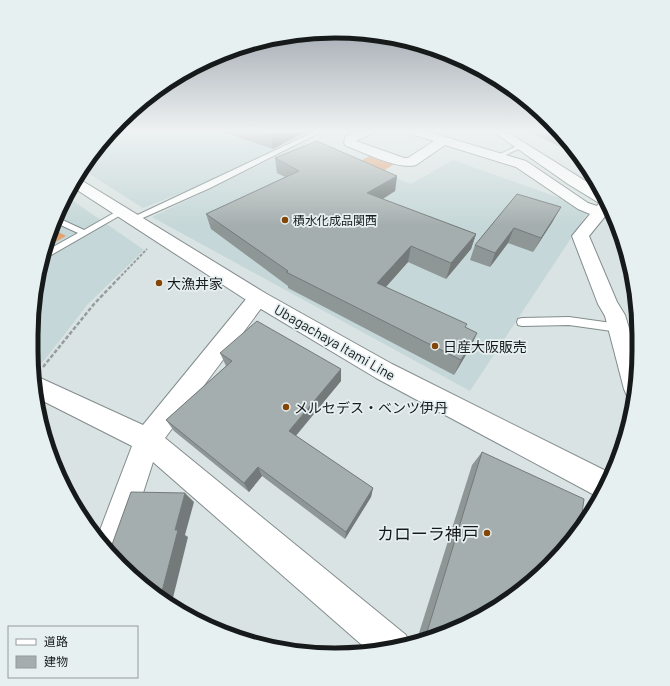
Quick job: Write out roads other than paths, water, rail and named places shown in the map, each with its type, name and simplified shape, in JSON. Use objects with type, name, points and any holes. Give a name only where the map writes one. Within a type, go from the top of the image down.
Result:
[{"type":"street","points":[[516,162],[521,164],[577,202],[602,206]]},
{"type":"street","points":[[547,162],[600,202]]},
{"type":"street","name":"Ubagachaya Itami Line","points":[[79,185],[258,298],[384,371],[600,483]]},
{"type":"street","points":[[603,208],[580,236],[608,304],[615,315],[631,370]]},
{"type":"street","points":[[110,545],[147,440],[258,298]]},
{"type":"street","points":[[41,390],[147,440],[388,643]]},
{"type":"lane","points":[[50,252],[84,233],[207,186],[256,162]]},
{"type":"lane","points":[[61,222],[84,233]]},
{"type":"lane","points":[[522,322],[569,321],[619,328]]},
{"type":"place","name":"積水化成品関西","points":[[285,220]]},
{"type":"place","name":"大漁丼家","points":[[159,283]]},
{"type":"place","name":"日産大阪販売","points":[[435,346]]},
{"type":"place","name":"メルセデス・ベンツ伊丹","points":[[286,407]]},
{"type":"place","name":"カローラ神戸","points":[[487,533]]}]
